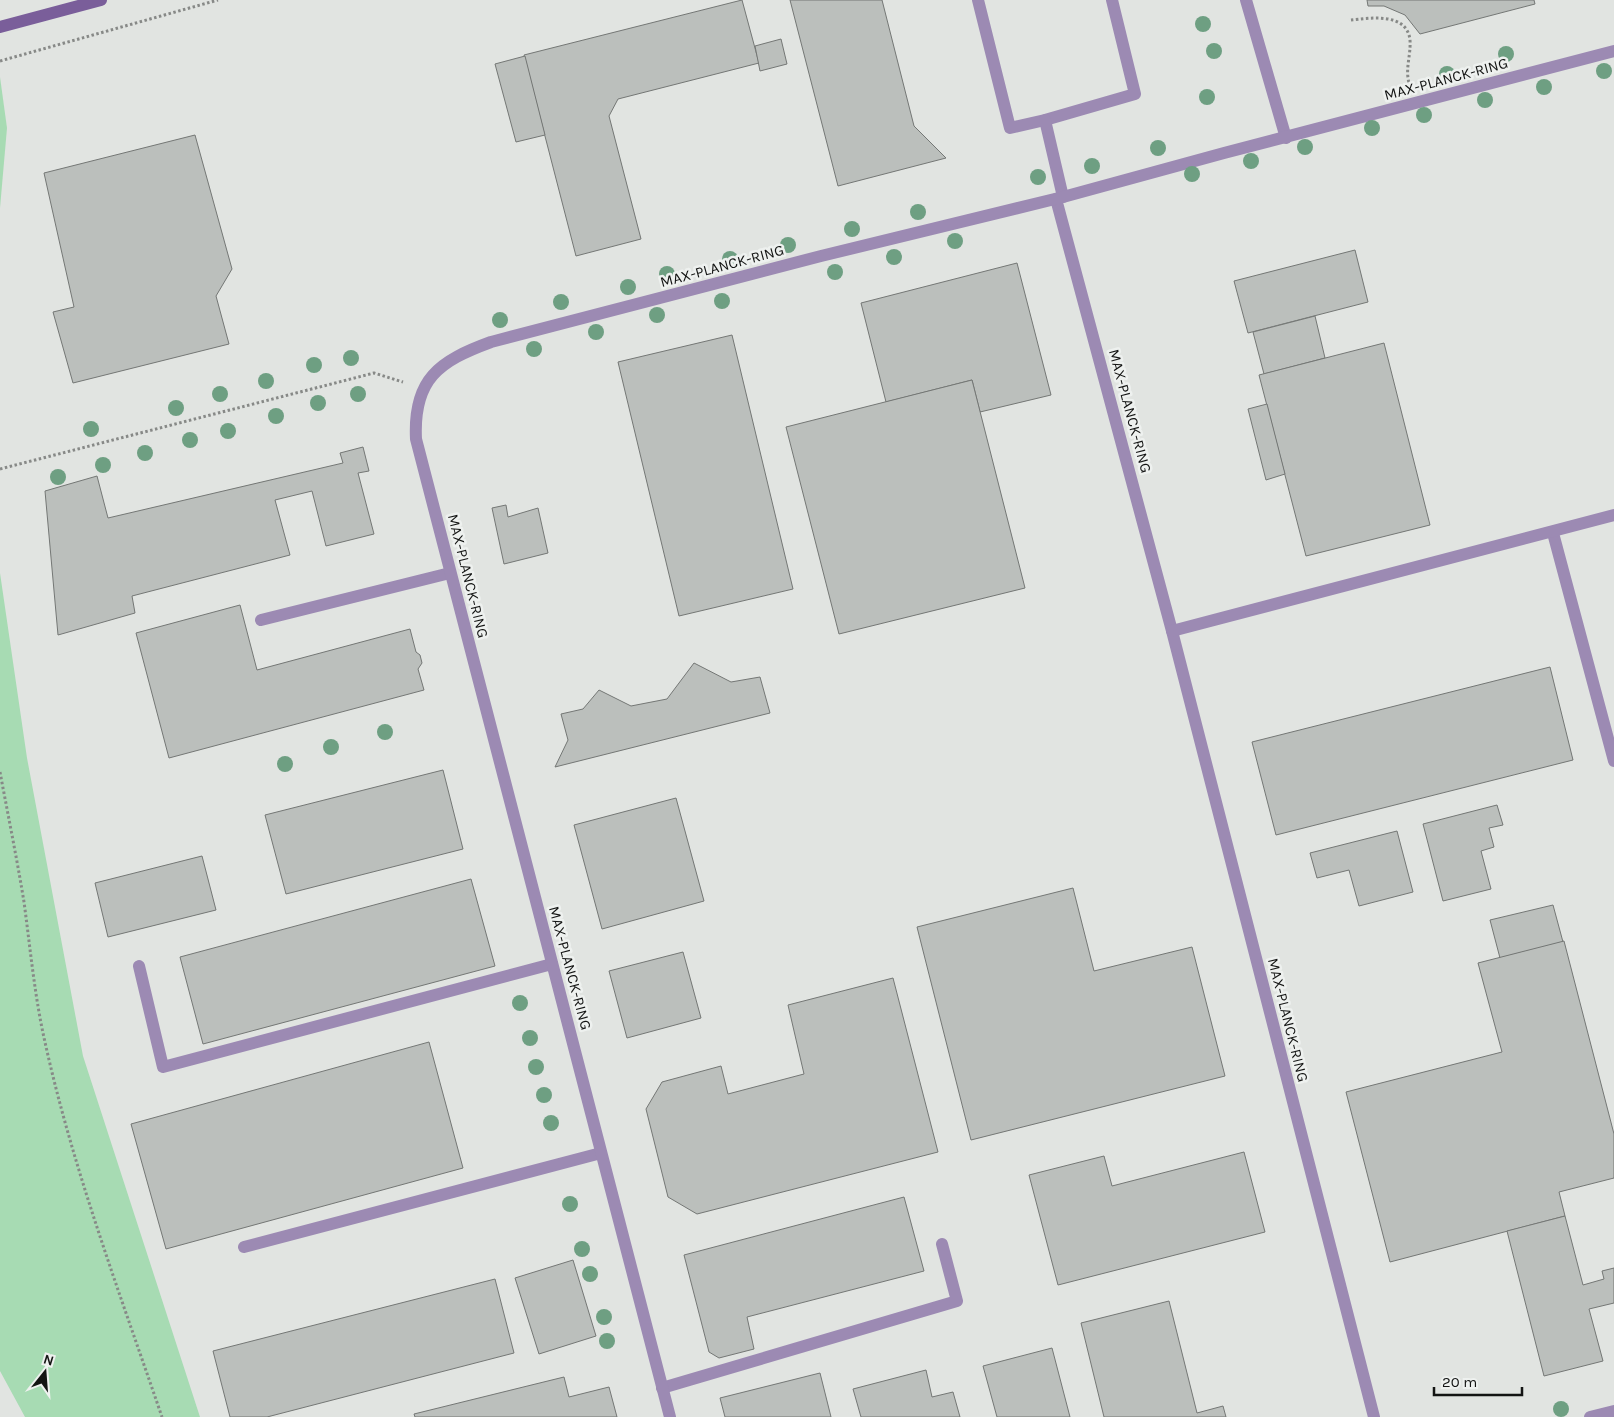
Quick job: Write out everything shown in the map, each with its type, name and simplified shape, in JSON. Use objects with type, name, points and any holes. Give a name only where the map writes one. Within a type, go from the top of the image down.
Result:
[{"type":"main road","points":[[0,27],[101,0]]},
{"type":"street","points":[[978,0],[1010,128],[1135,94],[1112,0]]},
{"type":"street","points":[[1246,0],[1286,138]]},
{"type":"street","name":"MAX-PLANCK-RING","points":[[670,1417],[416,439],[418,408],[423,389],[433,374],[449,360],[491,342],[821,256],[1060,198],[1614,51]]},
{"type":"street","points":[[1045,120],[1060,198]]},
{"type":"street","name":"MAX-PLANCK-RING","points":[[1060,198],[1374,1417]]},
{"type":"street","points":[[1172,632],[1553,533],[1614,515]]},
{"type":"street","points":[[1553,533],[1614,762]]},
{"type":"street","points":[[261,620],[450,573]]},
{"type":"street","points":[[139,966],[164,1067],[552,964]]},
{"type":"street","points":[[244,1247],[601,1153]]},
{"type":"street","points":[[662,1388],[956,1301],[942,1244]]},
{"type":"street","points":[[1590,1417],[1614,1410]]},
{"type":"path","points":[[0,61],[218,0]]},
{"type":"path","points":[[1350,20],[1383,16],[1404,27],[1410,39],[1406,70],[1415,104]]},
{"type":"path","points":[[0,469],[374,373],[423,389]]},
{"type":"path","points":[[0,772],[24,904],[33,977],[60,1101],[76,1162],[162,1417]]},
{"type":"green space","points":[[0,77],[7,128],[0,208]]},
{"type":"green space","points":[[0,573],[27,758],[83,1056],[200,1417],[25,1417],[0,1371]]},
{"type":"building","points":[[742,0],[759,63],[618,99],[609,116],[641,239],[576,256],[524,55]]},
{"type":"building","points":[[790,0],[882,0],[914,126],[946,158],[838,186]]},
{"type":"building","points":[[1367,0],[1534,0],[1535,4],[1420,34],[1405,15],[1384,6],[1368,6]]},
{"type":"building","points":[[781,39],[787,64],[760,71],[755,46]]},
{"type":"building","points":[[525,56],[545,135],[516,142],[495,64]]},
{"type":"building","points":[[195,135],[232,269],[216,296],[229,344],[73,383],[53,312],[74,307],[44,173]]},
{"type":"building","points":[[1355,250],[1368,302],[1248,333],[1234,281]]},
{"type":"building","points":[[1017,263],[1051,395],[980,412],[972,380],[886,402],[861,303]]},
{"type":"building","points":[[1315,316],[1325,358],[1264,374],[1253,332]]},
{"type":"building","points":[[732,335],[793,589],[679,616],[618,362]]},
{"type":"building","points":[[1384,343],[1430,525],[1306,556],[1259,375]]},
{"type":"building","points":[[972,380],[1025,588],[839,634],[786,427]]},
{"type":"building","points":[[1267,404],[1285,474],[1266,480],[1248,409]]},
{"type":"building","points":[[363,447],[369,471],[358,473],[374,534],[326,546],[312,491],[275,500],[290,555],[132,596],[135,613],[58,635],[45,491],[97,476],[108,518],[343,463],[340,453]]},
{"type":"building","points":[[506,505],[508,517],[538,508],[548,553],[504,564],[492,508]]},
{"type":"building","points":[[240,605],[257,670],[410,629],[416,652],[420,655],[422,663],[418,669],[424,690],[169,758],[136,633]]},
{"type":"building","points":[[694,663],[731,682],[760,677],[770,713],[555,767],[568,740],[561,714],[583,709],[599,690],[631,706],[667,699]]},
{"type":"building","points":[[1550,667],[1573,760],[1276,835],[1252,742]]},
{"type":"building","points":[[443,770],[463,849],[286,894],[265,815]]},
{"type":"building","points":[[676,798],[704,901],[602,929],[574,825]]},
{"type":"building","points":[[1497,805],[1503,825],[1489,828],[1494,847],[1481,851],[1491,889],[1443,901],[1423,824]]},
{"type":"building","points":[[1397,831],[1413,892],[1359,906],[1349,870],[1317,878],[1310,853]]},
{"type":"building","points":[[202,856],[216,910],[108,937],[95,883]]},
{"type":"building","points":[[471,879],[495,966],[203,1044],[180,957]]},
{"type":"building","points":[[1073,888],[1094,971],[1192,947],[1225,1076],[971,1140],[917,927]]},
{"type":"building","points":[[1553,905],[1563,942],[1500,958],[1490,920]]},
{"type":"building","points":[[1564,941],[1614,1134],[1614,1178],[1559,1192],[1565,1216],[1390,1262],[1346,1092],[1502,1052],[1478,963]]},
{"type":"building","points":[[683,952],[701,1018],[627,1038],[609,971]]},
{"type":"building","points":[[893,978],[938,1152],[697,1214],[668,1197],[646,1109],[662,1082],[721,1066],[728,1094],[804,1074],[788,1005]]},
{"type":"building","points":[[429,1042],[463,1168],[166,1249],[131,1124]]},
{"type":"building","points":[[1244,1152],[1265,1232],[1058,1285],[1029,1175],[1104,1156],[1112,1186]]},
{"type":"building","points":[[904,1197],[924,1271],[747,1317],[754,1349],[719,1358],[709,1352],[684,1255]]},
{"type":"building","points":[[1565,1216],[1583,1285],[1604,1279],[1602,1271],[1614,1268],[1614,1303],[1589,1309],[1603,1361],[1544,1376],[1507,1231]]},
{"type":"building","points":[[573,1260],[596,1336],[539,1354],[515,1278]]},
{"type":"building","points":[[495,1279],[514,1353],[267,1417],[230,1417],[213,1351]]},
{"type":"building","points":[[1169,1301],[1197,1413],[1223,1406],[1226,1417],[1104,1417],[1081,1323]]},
{"type":"building","points":[[1052,1348],[1070,1417],[997,1417],[983,1366]]},
{"type":"building","points":[[926,1370],[932,1397],[953,1392],[960,1417],[861,1417],[853,1389]]},
{"type":"building","points":[[820,1373],[831,1417],[725,1417],[720,1398]]},
{"type":"building","points":[[564,1377],[569,1397],[609,1387],[617,1417],[415,1417],[414,1414]]}]
